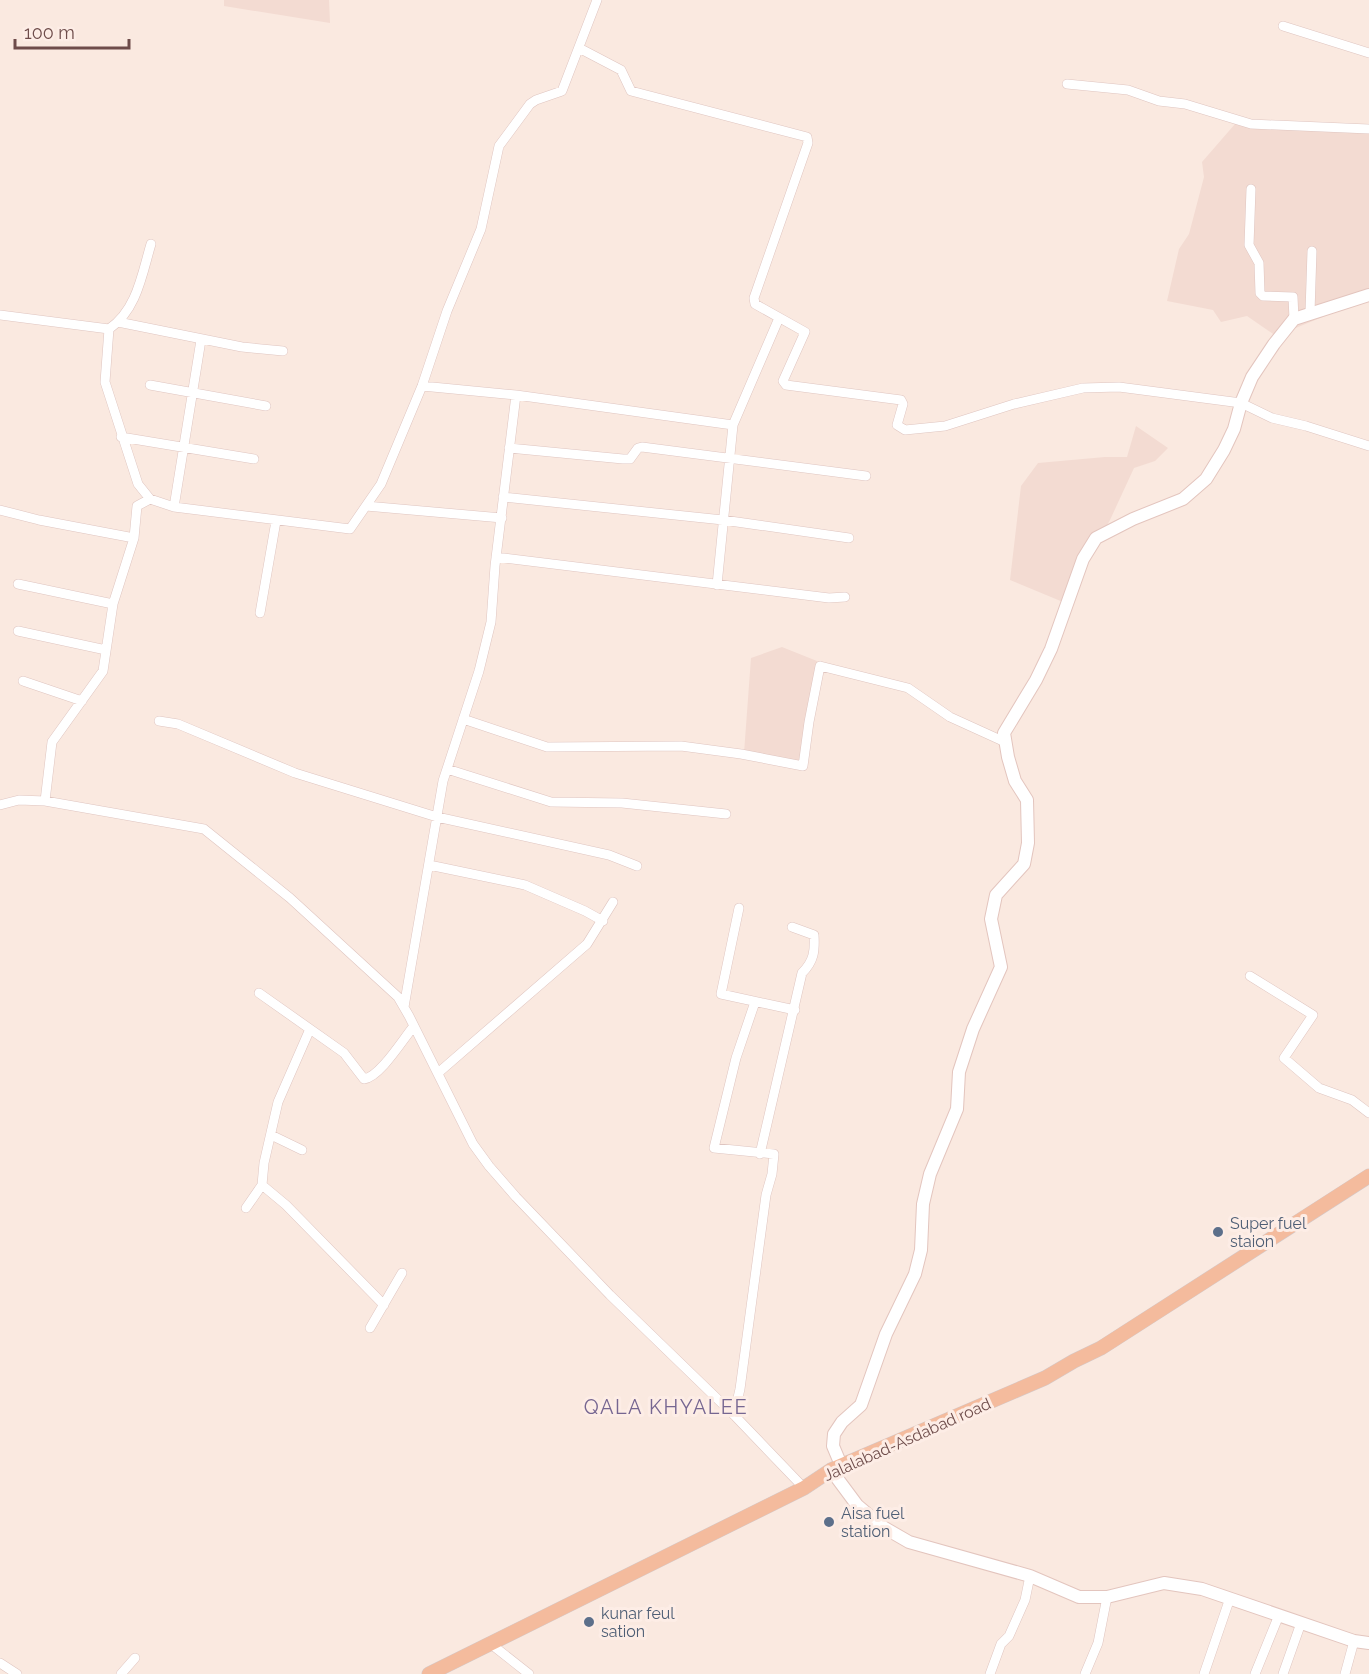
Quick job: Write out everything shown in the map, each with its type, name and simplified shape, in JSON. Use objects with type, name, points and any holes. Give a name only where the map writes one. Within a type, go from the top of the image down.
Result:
[{"type":"main road","name":"Jalalabad-Asdabad road","points":[[429,1674],[804,1488],[836,1467],[1045,1378],[1101,1348],[1369,1176]]},
{"type":"street","points":[[109,329],[105,382],[138,484],[150,499],[174,507],[350,529],[381,484],[422,386],[455,291],[481,229],[499,146],[530,104],[562,91],[597,0]]},
{"type":"street","points":[[1283,26],[1369,53]]},
{"type":"street","points":[[579,48],[621,70],[632,91],[807,137],[808,143],[754,298],[755,304],[805,332],[783,381],[786,385],[901,399],[903,404],[897,425],[905,430],[945,426],[1014,404],[1083,388],[1119,387],[1242,402],[1272,418],[1369,446]]},
{"type":"street","points":[[1067,84],[1128,90],[1158,101],[1185,104],[1251,124],[1369,129]]},
{"type":"street","points":[[1251,189],[1249,245],[1259,263],[1260,293],[1263,296],[1293,297],[1294,318]]},
{"type":"street","points":[[0,315],[109,329],[118,322],[134,301],[151,244]]},
{"type":"street","points":[[1310,312],[1311,251]]},
{"type":"street","points":[[1369,296],[1294,318],[1252,377],[1224,450],[1206,479],[1183,499],[1133,519],[1096,538],[1083,559],[1051,649],[1036,680],[1004,733],[1015,781],[1027,800],[1028,843],[1024,864],[996,895],[991,919],[1001,968],[973,1029],[960,1072],[957,1109],[930,1174],[923,1204],[921,1250],[915,1274],[886,1334],[861,1405],[842,1422],[834,1434],[833,1446],[836,1467],[857,1505],[894,1534],[918,1545],[1029,1576],[1079,1597],[1107,1597],[1164,1583],[1202,1589],[1354,1641],[1369,1642]]},
{"type":"street","points":[[717,585],[733,425],[779,318]]},
{"type":"street","points":[[118,322],[242,347],[283,351]]},
{"type":"street","points":[[174,507],[201,339]]},
{"type":"street","points":[[150,385],[266,406]]},
{"type":"street","points":[[422,386],[516,395],[733,425]]},
{"type":"street","points":[[404,1007],[447,769],[479,671],[491,622],[496,557],[502,518],[502,497],[516,395]]},
{"type":"street","points":[[121,437],[254,459]]},
{"type":"street","points":[[509,448],[630,459],[638,448],[642,447],[866,476]]},
{"type":"street","points":[[502,497],[723,520],[849,538]]},
{"type":"street","points":[[45,801],[52,742],[103,671],[113,604],[134,538],[137,506],[150,499]]},
{"type":"street","points":[[366,506],[502,518]]},
{"type":"street","points":[[0,510],[39,520],[134,538]]},
{"type":"street","points":[[261,613],[276,521]]},
{"type":"street","points":[[496,557],[829,598],[845,597]]},
{"type":"street","points":[[18,584],[113,604]]},
{"type":"street","points":[[18,631],[106,650]]},
{"type":"street","points":[[463,719],[547,747],[681,746],[741,754],[803,766],[820,666],[908,688],[950,717],[1005,742]]},
{"type":"street","points":[[23,681],[82,701]]},
{"type":"street","points":[[159,721],[178,724],[295,773],[437,817],[609,855],[637,866]]},
{"type":"street","points":[[447,769],[551,802],[622,803],[726,814]]},
{"type":"street","points":[[0,806],[19,800],[45,801],[204,829],[290,898],[398,997],[473,1144],[516,1197],[610,1295],[734,1415],[804,1488]]},
{"type":"street","points":[[429,865],[525,885],[603,921]]},
{"type":"street","points":[[438,1073],[586,944],[614,902]]},
{"type":"street","points":[[740,908],[721,994],[795,1010]]},
{"type":"street","points":[[759,1154],[802,973],[811,964],[815,950],[814,935],[792,927]]},
{"type":"street","points":[[1250,976],[1313,1015],[1284,1058],[1319,1088],[1352,1100],[1369,1113]]},
{"type":"street","points":[[259,993],[344,1053],[361,1076],[367,1079],[380,1069],[414,1026]]},
{"type":"street","points":[[734,1415],[740,1389],[766,1195],[772,1174],[774,1154],[714,1148],[736,1058],[755,1002]]},
{"type":"street","points":[[246,1208],[262,1185],[264,1163],[283,1089],[310,1029]]},
{"type":"street","points":[[271,1135],[302,1150]]},
{"type":"street","points":[[262,1185],[286,1205],[384,1305]]},
{"type":"street","points":[[370,1328],[402,1273]]},
{"type":"street","points":[[990,1674],[1001,1644],[1010,1636],[1025,1600],[1029,1576]]},
{"type":"street","points":[[1085,1674],[1098,1643],[1107,1597]]},
{"type":"street","points":[[1204,1674],[1230,1598]]},
{"type":"street","points":[[1255,1674],[1279,1615]]},
{"type":"street","points":[[1283,1674],[1301,1623]]},
{"type":"street","points":[[1344,1674],[1354,1641]]},
{"type":"street","points":[[491,1644],[529,1674]]},
{"type":"street","points":[[121,1674],[135,1658]]},
{"type":"street","points":[[0,1663],[17,1674]]},
{"type":"shaded area","points":[[224,0],[329,0],[330,23],[224,6]]},
{"type":"shaded area","points":[[1235,124],[1369,129],[1369,298],[1276,336],[1247,316],[1221,322],[1213,310],[1167,301],[1179,249],[1189,234],[1204,177],[1202,162]]},
{"type":"shaded area","points":[[1136,426],[1168,448],[1155,461],[1134,468],[1110,520],[1063,602],[1010,580],[1021,486],[1038,463],[1127,457]]},
{"type":"shaded area","points":[[782,647],[817,661],[803,761],[744,753],[751,658]]},
{"type":"place","name":"Super fuel staion","points":[[1218,1232]]},
{"type":"place","name":"Aisa fuel station","points":[[829,1522]]},
{"type":"place","name":"kunar feul sation","points":[[589,1622]]},
{"type":"district","name":"QALA KHYALEE","points":[[666,1407]]}]
